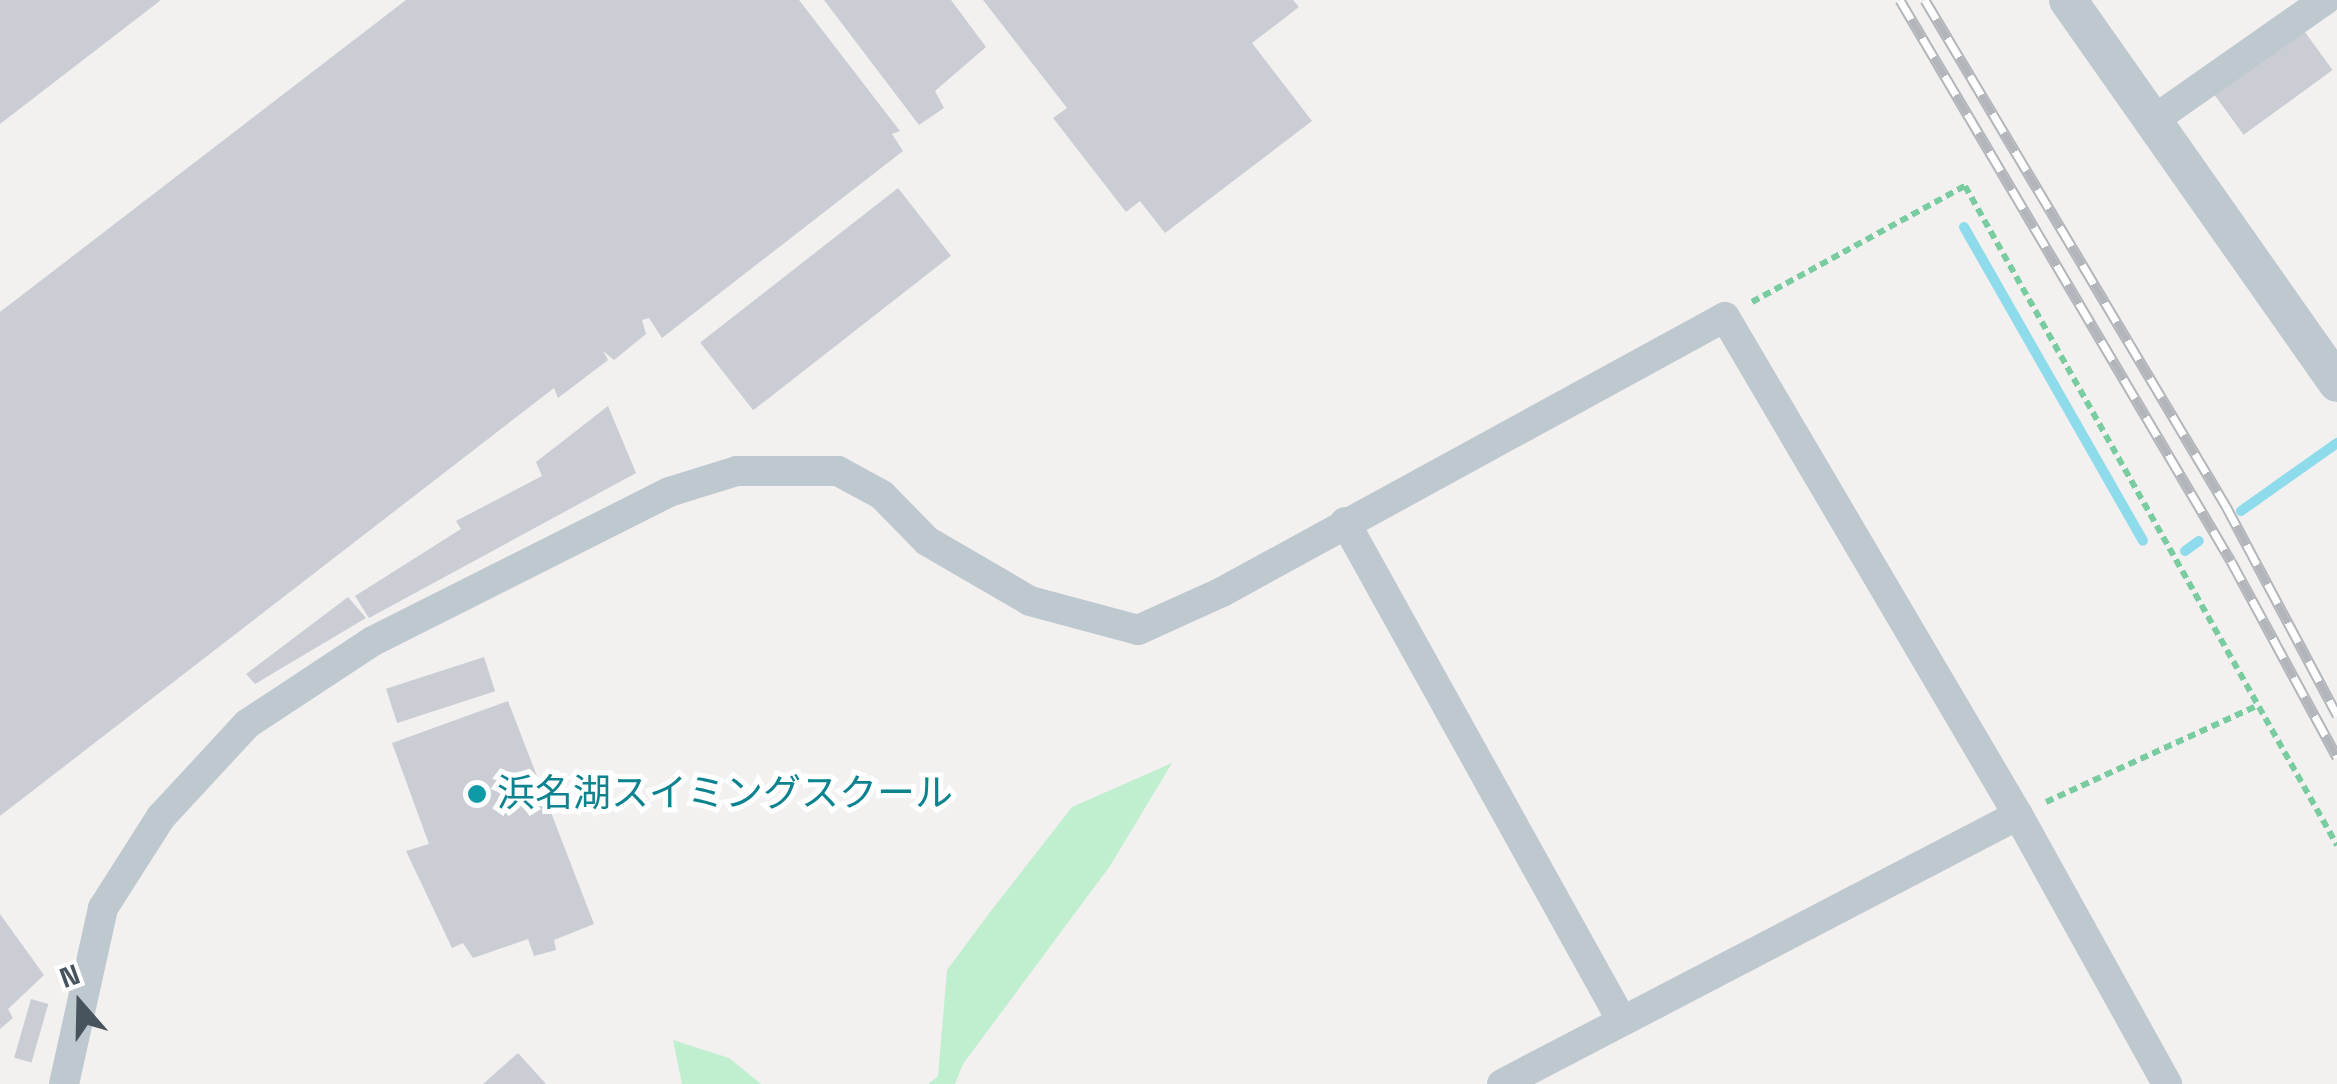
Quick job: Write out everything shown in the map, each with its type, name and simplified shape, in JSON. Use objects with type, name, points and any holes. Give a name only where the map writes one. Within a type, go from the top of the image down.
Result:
[{"type":"street","points":[[2068,0],[2337,383]]},
{"type":"street","points":[[2155,119],[2325,0]]},
{"type":"street","points":[[64,1084],[103,908],[160,817],[246,724],[372,640],[669,492],[737,470],[838,471],[882,495],[927,541],[1030,601],[1138,630],[1725,316],[2018,815],[2167,1084]]},
{"type":"street","points":[[1346,522],[1620,1019]]},
{"type":"street","points":[[1502,1084],[1620,1019],[2018,815]]},
{"type":"path","points":[[1725,316],[1965,186],[2337,845]]},
{"type":"path","points":[[2018,815],[2257,706]]},
{"type":"green space","points":[[1172,763],[1110,866],[963,1064],[955,1084],[928,1084],[938,1076],[947,970],[990,912],[1072,807]]},
{"type":"green space","points":[[673,1040],[729,1058],[761,1084],[682,1084]]},
{"type":"building","points":[[0,0],[161,0],[0,124]]},
{"type":"building","points":[[406,0],[799,0],[900,131],[892,134],[903,151],[662,338],[649,318],[642,320],[646,334],[614,360],[603,351],[608,360],[558,398],[554,388],[0,816],[0,312]]},
{"type":"building","points":[[824,0],[951,0],[986,47],[935,91],[944,108],[919,125]]},
{"type":"building","points":[[983,0],[1293,0],[1299,7],[1252,43],[1312,121],[1165,233],[1140,201],[1126,212],[1053,118],[1067,108]]},
{"type":"building","points":[[2302,28],[2333,70],[2244,135],[2213,93]]},
{"type":"building","points":[[898,188],[951,256],[753,410],[700,343]]},
{"type":"building","points":[[608,406],[636,473],[369,618],[355,596],[461,529],[456,521],[542,476],[536,462]]},
{"type":"building","points":[[348,597],[366,618],[255,684],[246,674]]},
{"type":"building","points":[[484,657],[495,691],[397,723],[386,689]]},
{"type":"building","name":"浜名湖スイミングスクール","points":[[508,701],[594,924],[554,940],[556,950],[534,956],[528,939],[473,958],[463,943],[452,948],[406,851],[429,844],[392,743]]},
{"type":"building","points":[[0,914],[44,975],[8,1009],[13,1018],[0,1029]]},
{"type":"building","points":[[31,999],[48,1004],[31,1063],[14,1058]]},
{"type":"building","points":[[518,1053],[546,1084],[483,1084]]},
{"type":"waterway","points":[[1964,227],[2143,541]]},
{"type":"waterway","points":[[2241,511],[2337,443]]},
{"type":"waterway","points":[[2185,551],[2199,541]]},
{"type":"railway","points":[[1900,0],[2231,561],[2337,757]]},
{"type":"railway","points":[[1925,0],[2226,506],[2337,715]]},
{"type":"place","name":"浜名湖スイミングスクール","points":[[477,794]]}]
